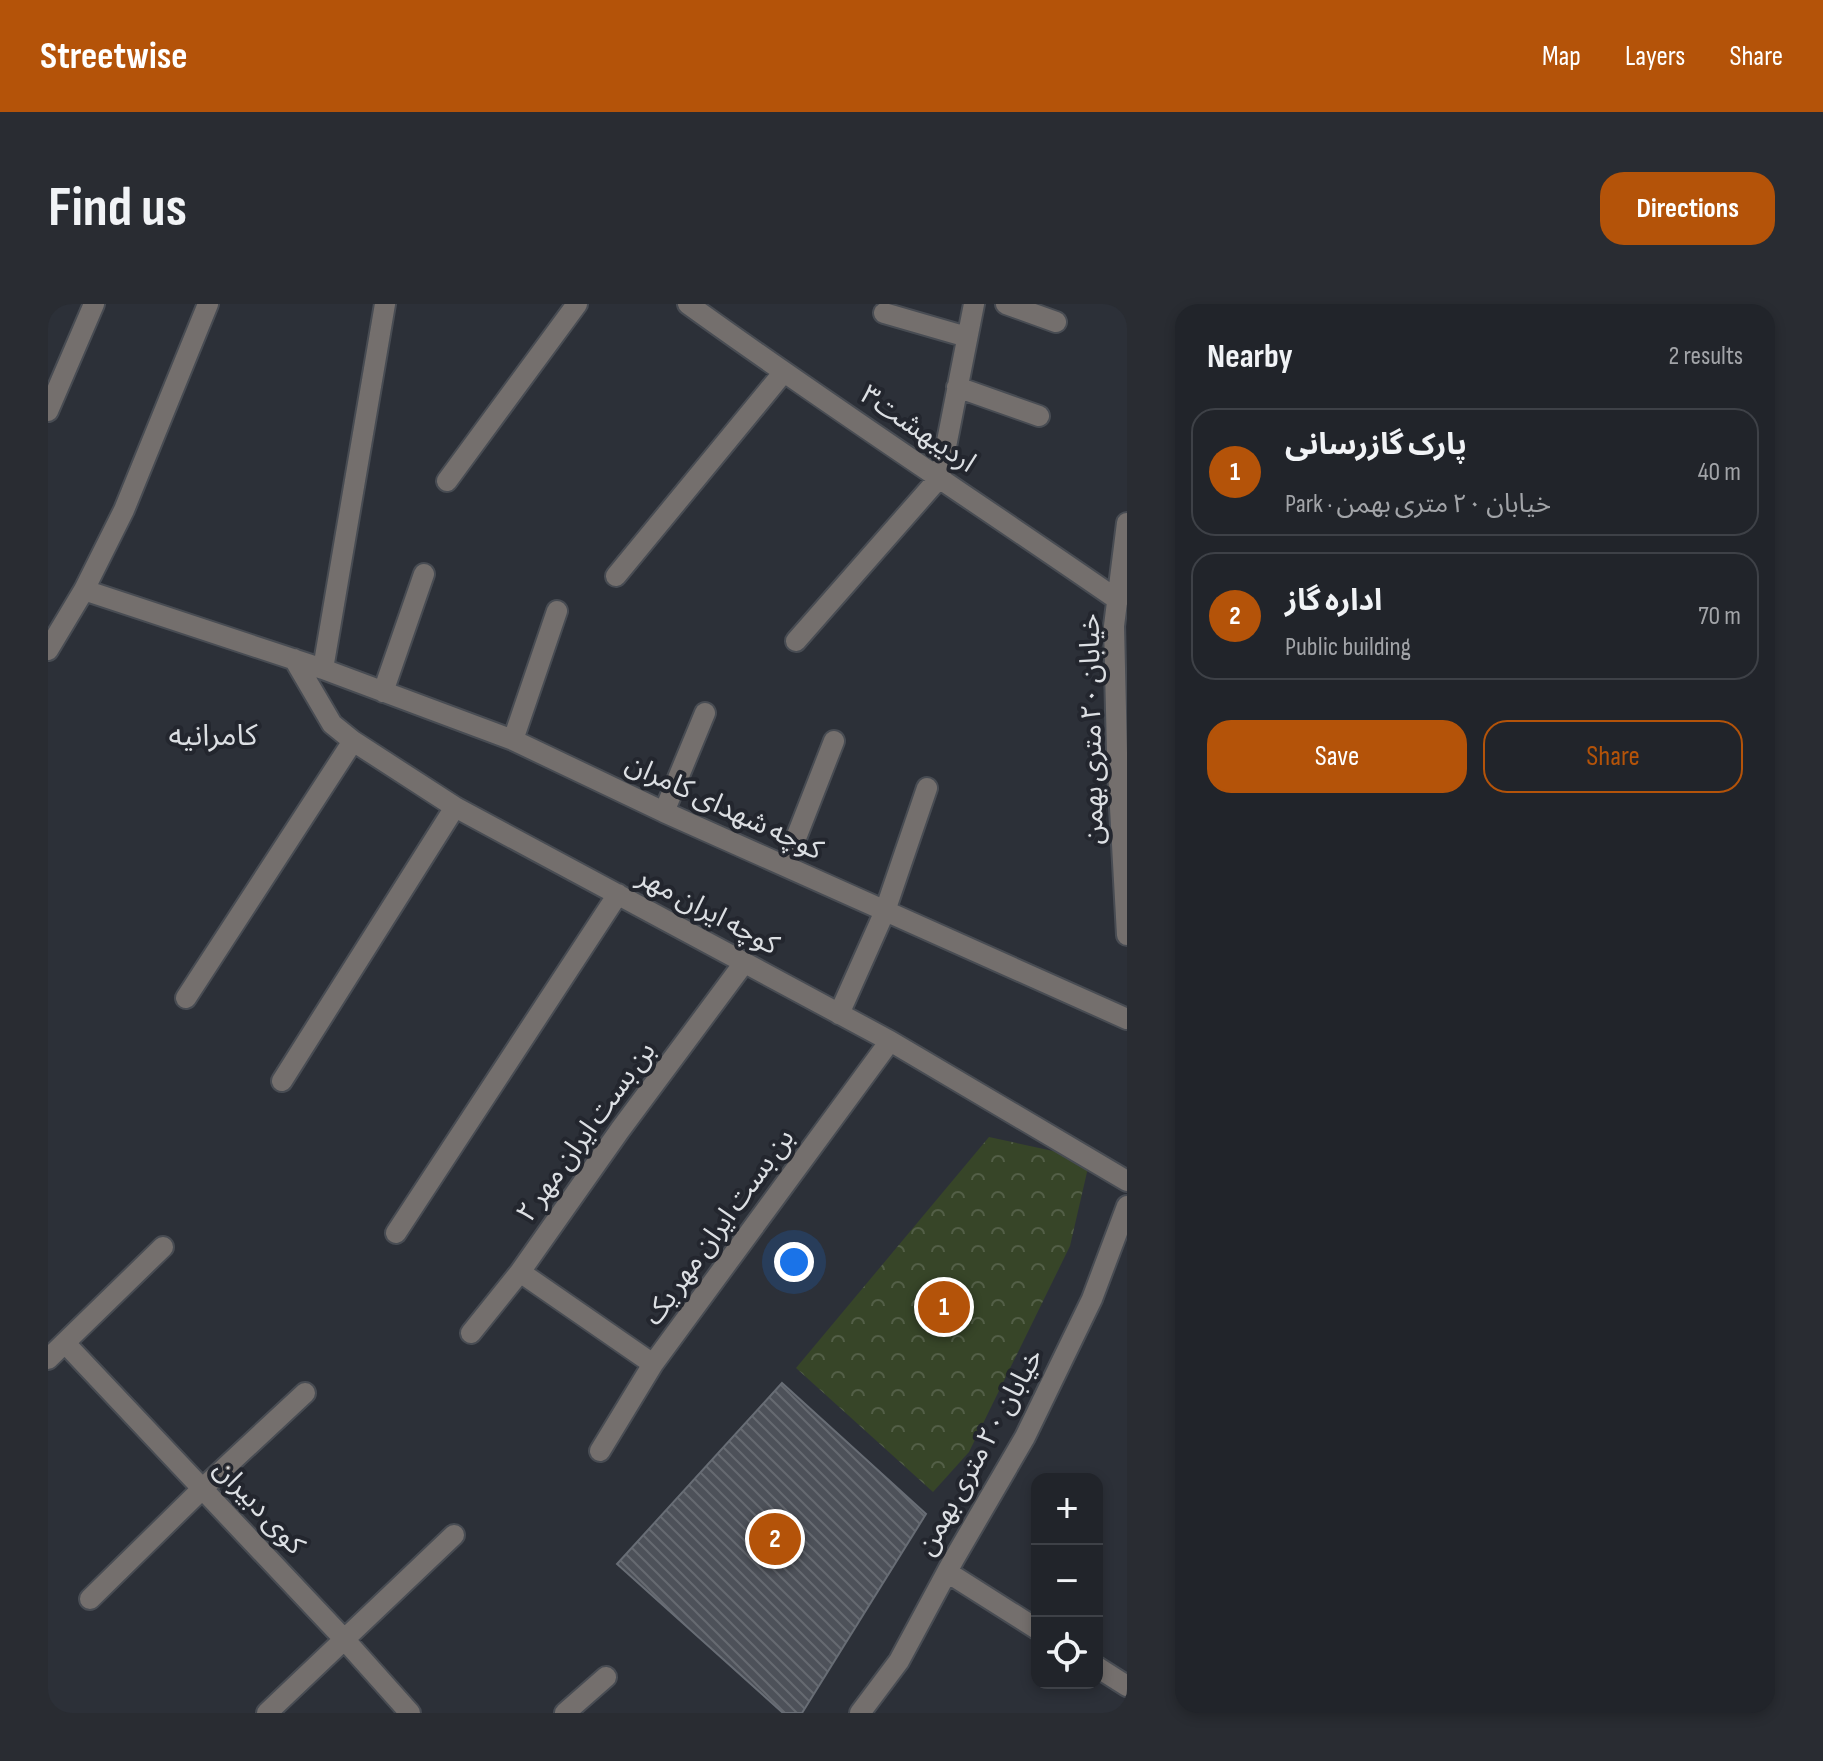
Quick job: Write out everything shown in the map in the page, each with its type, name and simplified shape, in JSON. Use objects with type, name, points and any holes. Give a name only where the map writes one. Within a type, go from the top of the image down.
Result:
[{"type":"street","points":[[48,411],[94,304]]},
{"type":"street","points":[[48,650],[84,590],[124,510],[208,304]]},
{"type":"street","points":[[323,669],[385,304]]},
{"type":"street","points":[[447,481],[577,304]]},
{"type":"street","name":"اردیبهشت۳","points":[[688,304],[783,373],[1118,600]]},
{"type":"street","points":[[796,641],[940,477],[974,304]]},
{"type":"street","points":[[1006,304],[1056,322]]},
{"type":"street","points":[[884,313],[967,337]]},
{"type":"street","points":[[616,576],[783,373]]},
{"type":"street","points":[[957,387],[1039,416]]},
{"type":"street","name":"خیابان ۲۰ متری بهمن","points":[[1127,523],[1114,626],[1116,737],[1127,935]]},
{"type":"street","points":[[383,692],[424,574]]},
{"type":"street","name":"کوچه شهدای کامران","points":[[84,590],[323,669],[513,740],[664,812],[1127,1019]]},
{"type":"street","points":[[513,740],[557,611]]},
{"type":"street","name":"کوچه ایران مهر","points":[[294,659],[332,724],[455,807],[890,1041],[1127,1181]]},
{"type":"street","points":[[664,812],[705,713]]},
{"type":"street","points":[[186,998],[353,741]]},
{"type":"street","points":[[785,866],[834,741]]},
{"type":"street","points":[[839,1014],[885,911],[927,788]]},
{"type":"street","points":[[282,1081],[455,807]]},
{"type":"street","points":[[396,1233],[618,894]]},
{"type":"street","name":"۲ بن بست ایران مهر","points":[[471,1333],[520,1272],[744,963]]},
{"type":"street","name":"بن بست ایران مهر یک","points":[[600,1451],[653,1364],[890,1041]]},
{"type":"street","name":"خیابان ۲۰ متری بهمن","points":[[860,1713],[899,1661],[1025,1437],[1092,1299],[1127,1206]]},
{"type":"street","points":[[48,1359],[163,1247]]},
{"type":"street","points":[[520,1272],[653,1364]]},
{"type":"street","name":"کوی دبیران","points":[[65,1343],[410,1713]]},
{"type":"street","points":[[90,1599],[305,1393]]},
{"type":"street","points":[[267,1713],[454,1535]]},
{"type":"street","points":[[947,1572],[1031,1625]]},
{"type":"street","points":[[1103,1671],[1127,1686]]},
{"type":"street","points":[[565,1713],[606,1677]]},
{"type":"green space","points":[[989,1137],[1090,1159],[1070,1246],[969,1452],[933,1492],[796,1368]]},
{"type":"building","points":[[782,1383],[926,1514],[802,1713],[783,1713],[617,1564]]},
{"type":"place","name":"پارک گازرسانی","points":[[944,1307]]},
{"type":"place","name":"اداره گاز","points":[[775,1539]]},
{"type":"district","name":"کامرانیه","points":[[213,736]]}]
